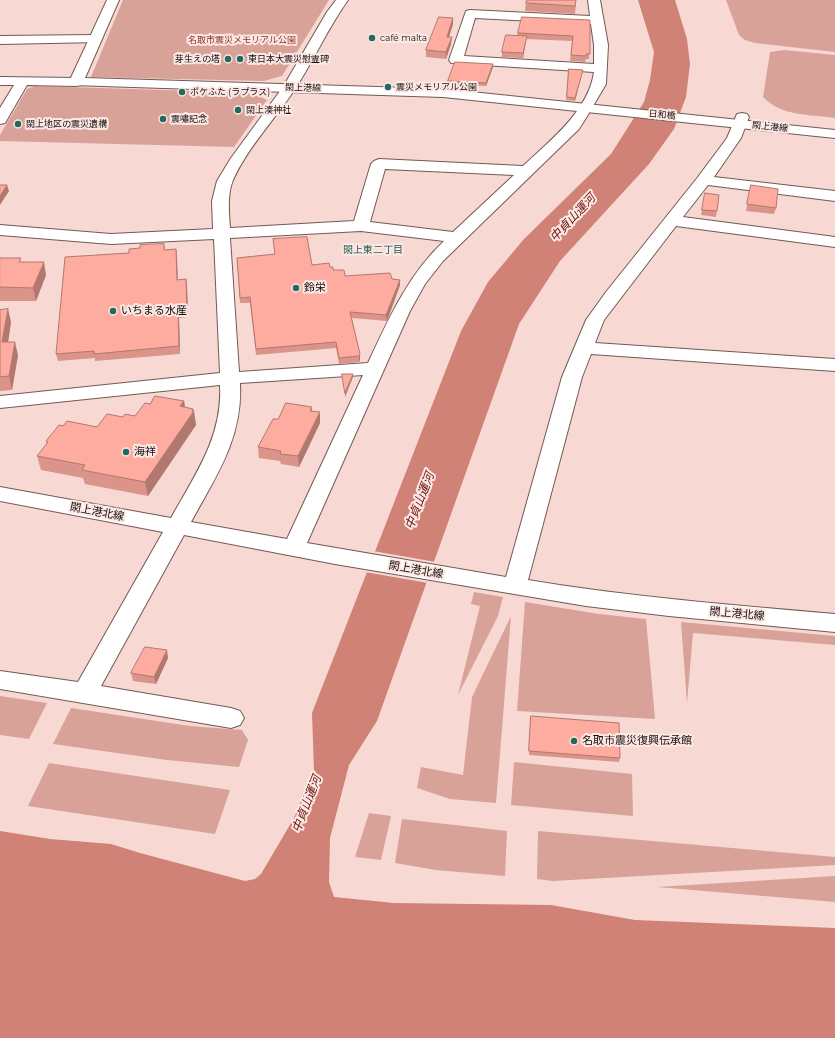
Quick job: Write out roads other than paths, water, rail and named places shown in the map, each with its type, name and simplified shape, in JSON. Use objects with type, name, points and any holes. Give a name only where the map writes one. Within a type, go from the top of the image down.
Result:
[{"type":"street","points":[[76,82],[113,0]]},
{"type":"street","points":[[85,693],[216,457],[225,431],[231,403],[220,201],[225,181],[236,161],[289,88],[333,12],[342,0]]},
{"type":"street","points":[[294,548],[374,368],[400,312],[416,283],[438,257],[457,238],[574,126],[599,84],[601,45],[594,0]]},
{"type":"street","points":[[597,20],[470,14],[456,60],[601,68]]},
{"type":"street","points":[[0,40],[95,39]]},
{"type":"street","name":"閖上港線","points":[[0,81],[443,93],[619,110]]},
{"type":"street","points":[[0,120],[23,81]]},
{"type":"street","name":"日和橋","points":[[619,110],[706,120]]},
{"type":"street","name":"閖上港線","points":[[706,120],[741,120],[835,134]]},
{"type":"street","points":[[515,587],[572,377],[595,320],[612,296],[704,180],[734,138],[741,120]]},
{"type":"street","points":[[361,226],[379,164],[526,171]]},
{"type":"street","points":[[704,180],[835,196]]},
{"type":"street","points":[[672,221],[835,242]]},
{"type":"street","points":[[0,230],[111,239],[361,226],[457,238]]},
{"type":"street","points":[[583,348],[835,365]]},
{"type":"street","points":[[0,402],[230,378],[374,368]]},
{"type":"street","name":"閖上港北線","points":[[0,494],[177,528],[472,580],[586,598],[669,608],[835,623]]},
{"type":"street","points":[[0,680],[231,718]]},
{"type":"water","name":"中貞山運河","points":[[638,0],[675,0],[687,39],[690,64],[686,97],[674,129],[649,164],[560,261],[519,324],[377,721],[349,765],[330,838],[329,882],[334,897],[394,903],[551,905],[635,920],[835,928],[835,1038],[0,1038],[0,831],[50,839],[111,844],[245,881],[255,879],[261,874],[294,818],[314,771],[312,713],[461,331],[488,282],[524,239],[611,154],[644,102],[650,80],[654,52]]},
{"type":"place","name":"café malta","points":[[372,38]]},
{"type":"place","name":"芽生えの塔","points":[[228,59]]},
{"type":"place","name":"東日本大震災慰霊碑","points":[[240,59]]},
{"type":"place","name":"震災メモリアル公園","points":[[388,87]]},
{"type":"place","name":"ポケふた (ラプラス)","points":[[182,92]]},
{"type":"place","name":"閖上湊神社","points":[[238,110]]},
{"type":"place","name":"震嘯記念","points":[[163,119]]},
{"type":"place","name":"閖上地区の震災遺構","points":[[18,124]]},
{"type":"place","name":"鈴栄","points":[[296,288]]},
{"type":"place","name":"いちまる水産","points":[[113,311]]},
{"type":"place","name":"海祥","points":[[126,452]]},
{"type":"place","name":"名取市震災復興伝承館","points":[[574,741]]},
{"type":"district","name":"閖上東二丁目","points":[[373,250]]},
{"type":"park label","name":"名取市震災メモリアル公園","points":[[242,40]]}]
